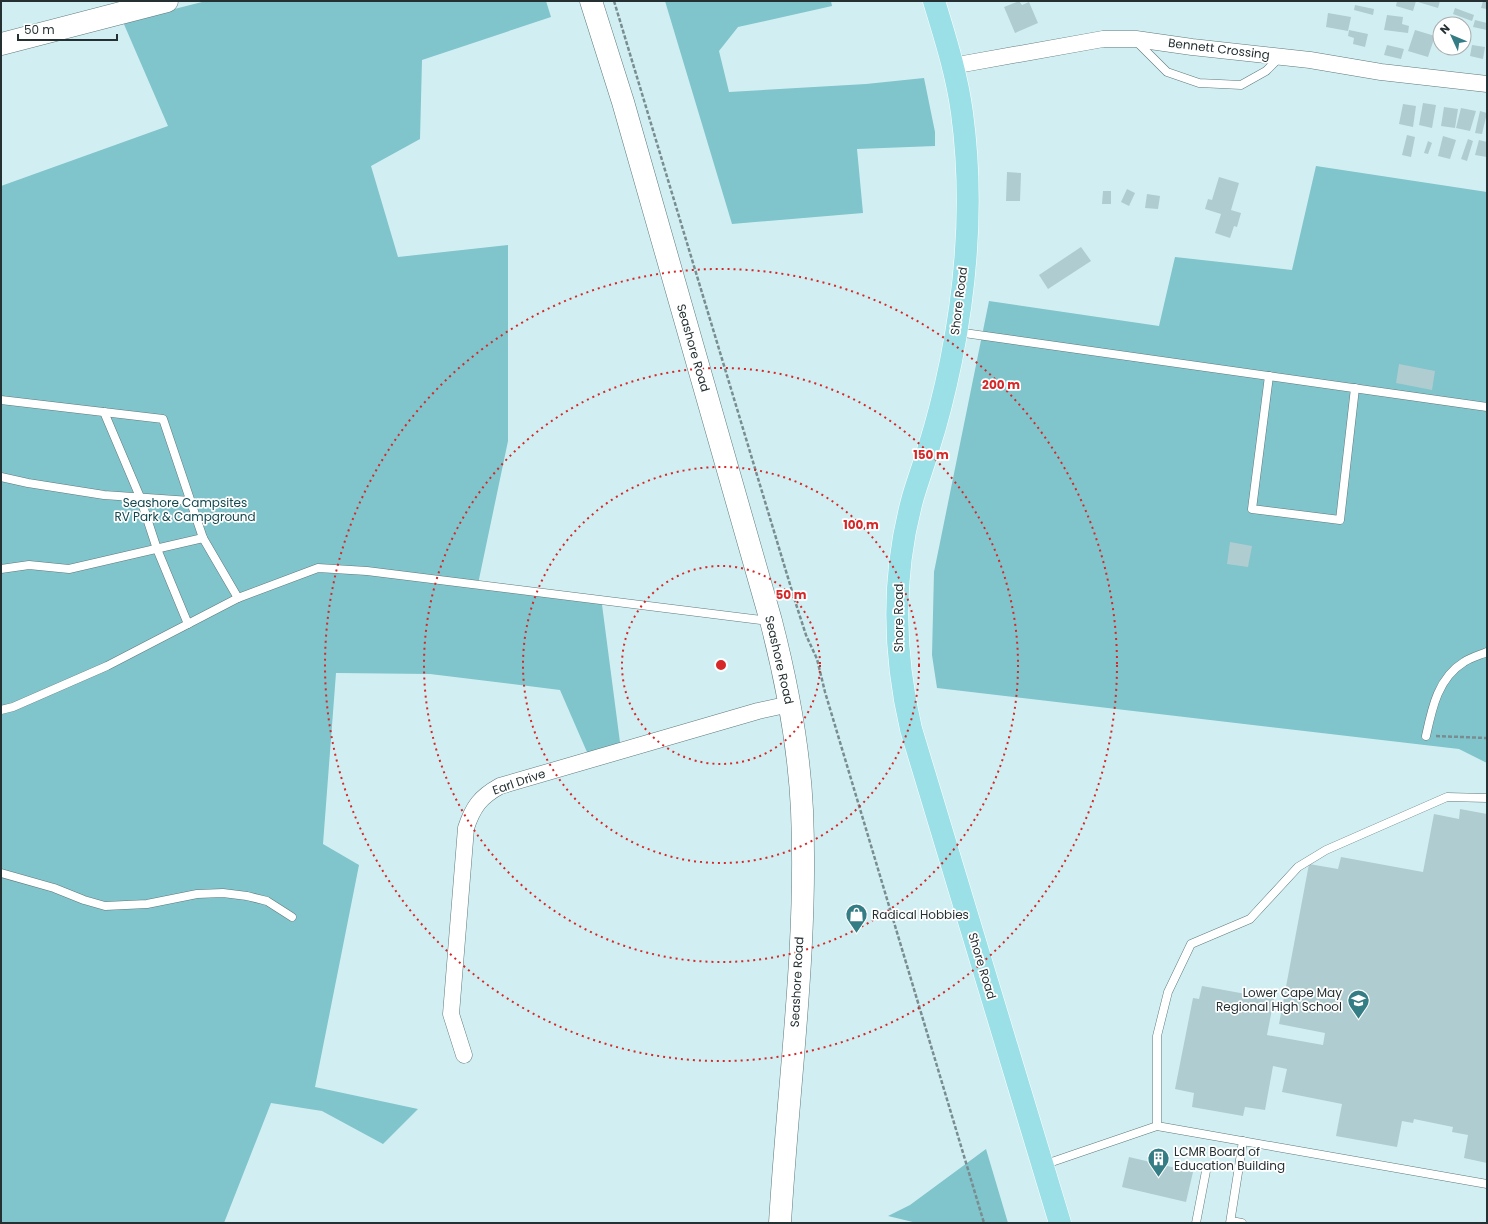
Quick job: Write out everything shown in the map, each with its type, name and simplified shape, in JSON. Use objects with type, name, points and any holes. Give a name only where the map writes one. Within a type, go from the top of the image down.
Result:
[{"type":"main road","name":"Shore Road","points":[[934,1],[952,66],[962,112],[967,212],[965,257],[956,331],[942,403],[930,446],[913,496],[906,527],[900,567],[897,607],[900,670],[911,729],[1060,1223]]},
{"type":"street","points":[[1,44],[166,1]]},
{"type":"street","name":"Seashore Road","points":[[591,1],[623,102],[771,621],[790,704],[797,751],[802,809],[803,853],[799,974],[780,1223]]},
{"type":"street","name":"Bennett Crossing","points":[[952,66],[1103,39],[1133,38],[1381,72],[1487,84]]},
{"type":"street","name":"Earl Drive","points":[[464,1055],[451,1014],[466,828],[470,814],[487,793],[500,786],[790,704]]},
{"type":"lane","points":[[1133,38],[1167,72],[1199,83],[1240,85],[1266,71],[1280,57]]},
{"type":"lane","points":[[956,331],[1487,407]]},
{"type":"lane","points":[[1269,376],[1252,509],[1340,520],[1355,388]]},
{"type":"lane","points":[[1,400],[163,419],[203,538],[238,598]]},
{"type":"lane","points":[[104,412],[140,497],[157,549],[188,624]]},
{"type":"lane","points":[[1,477],[96,494],[190,501]]},
{"type":"lane","points":[[1,569],[29,565],[69,570],[203,538]]},
{"type":"lane","points":[[1,710],[13,707],[107,666],[238,598],[318,568],[375,572],[771,621]]},
{"type":"lane","points":[[1426,736],[1432,706],[1446,676],[1464,662],[1487,652]]},
{"type":"lane","points":[[1157,1126],[1157,1036],[1168,992],[1191,944],[1250,919],[1298,866],[1326,850],[1447,797],[1487,798]]},
{"type":"lane","points":[[1,873],[54,888],[84,900],[105,906],[147,904],[197,894],[223,893],[267,901],[292,917]]},
{"type":"lane","points":[[1043,1166],[1157,1126],[1487,1184]]},
{"type":"lane","points":[[1242,1223],[1231,1222],[1243,1141]]},
{"type":"lane","points":[[1196,1223],[1206,1171]]},
{"type":"path","points":[[614,1],[795,601],[806,635],[817,658],[830,707],[984,1223]]},
{"type":"path","points":[[1426,736],[1487,738]]},
{"type":"green space","name":"Seashore Campsites RV Park & Campground","points":[[206,1],[546,1],[551,17],[422,60],[420,139],[371,166],[398,257],[508,245],[508,441],[478,584],[601,597],[621,750],[590,759],[560,690],[430,674],[336,673],[323,844],[359,865],[315,1087],[418,1109],[383,1144],[322,1111],[271,1103],[224,1223],[1,1223],[1,186],[168,126],[123,22]]},
{"type":"green space","points":[[665,1],[831,1],[832,6],[738,27],[719,51],[729,92],[866,84],[924,78],[935,132],[935,146],[857,149],[863,213],[732,224]]},
{"type":"green space","points":[[1316,166],[1487,192],[1487,763],[1459,749],[937,688],[932,655],[934,572],[989,301],[1159,326],[1175,257],[1292,270]]},
{"type":"green space","points":[[986,1149],[1008,1223],[917,1223],[888,1216],[910,1205]]},
{"type":"building","points":[[1019,1],[1022,5],[1029,2],[1038,23],[1015,33],[1004,7]]},
{"type":"building","points":[[1397,1],[1416,1],[1413,11],[1396,6]]},
{"type":"building","points":[[1418,1],[1440,1],[1438,8]]},
{"type":"building","points":[[1483,1],[1487,1],[1487,9],[1481,8]]},
{"type":"building","points":[[1355,5],[1374,9],[1373,15],[1354,10]]},
{"type":"building","points":[[1455,8],[1474,15],[1472,21],[1472,16],[1458,16],[1453,14]]},
{"type":"building","points":[[1328,13],[1351,17],[1348,31],[1326,27]]},
{"type":"building","points":[[1387,15],[1403,17],[1402,24],[1409,26],[1408,33],[1384,30]]},
{"type":"building","points":[[1475,20],[1487,23],[1487,30],[1473,27]]},
{"type":"building","points":[[1349,30],[1368,34],[1365,47],[1353,44],[1354,38],[1348,36]]},
{"type":"building","points":[[1415,30],[1432,35],[1432,45],[1428,57],[1408,51]]},
{"type":"building","points":[[1387,45],[1404,49],[1401,59],[1384,55]]},
{"type":"building","points":[[1472,45],[1485,47],[1483,59],[1470,56],[1472,56]]},
{"type":"building","points":[[1423,103],[1436,105],[1432,128],[1419,125]]},
{"type":"building","points":[[1403,104],[1416,106],[1413,127],[1399,124]]},
{"type":"building","points":[[1444,107],[1458,109],[1455,128],[1441,126]]},
{"type":"building","points":[[1461,108],[1476,111],[1470,131],[1456,128]]},
{"type":"building","points":[[1480,111],[1487,113],[1482,134],[1475,133]]},
{"type":"building","points":[[1407,135],[1415,137],[1411,157],[1402,155]]},
{"type":"building","points":[[1443,136],[1456,140],[1450,159],[1438,156]]},
{"type":"building","points":[[1468,139],[1473,141],[1467,161],[1461,159]]},
{"type":"building","points":[[1479,140],[1487,142],[1487,157],[1475,155]]},
{"type":"building","points":[[1428,141],[1432,143],[1428,154],[1424,153]]},
{"type":"building","points":[[1007,172],[1021,173],[1020,201],[1006,201]]},
{"type":"building","points":[[1219,177],[1239,183],[1231,210],[1241,213],[1237,227],[1234,226],[1230,238],[1215,233],[1221,214],[1205,209],[1208,199],[1212,200]]},
{"type":"building","points":[[1127,189],[1135,193],[1129,206],[1121,202]]},
{"type":"building","points":[[1103,191],[1111,191],[1111,204],[1102,204]]},
{"type":"building","points":[[1147,194],[1160,196],[1158,209],[1145,208]]},
{"type":"building","points":[[1081,247],[1091,261],[1048,289],[1039,275]]},
{"type":"building","points":[[1399,364],[1435,371],[1432,390],[1396,383]]},
{"type":"building","points":[[1230,542],[1252,546],[1248,567],[1227,564]]},
{"type":"building","points":[[1460,809],[1487,814],[1487,1163],[1464,1158],[1468,1135],[1452,1132],[1453,1127],[1414,1119],[1413,1123],[1402,1121],[1397,1147],[1336,1136],[1342,1104],[1282,1092],[1287,1069],[1273,1066],[1265,1110],[1245,1107],[1243,1116],[1192,1107],[1194,1093],[1175,1089],[1193,998],[1199,999],[1202,986],[1274,999],[1267,1035],[1323,1045],[1325,1033],[1279,1024],[1309,864],[1338,869],[1341,857],[1423,872],[1434,814],[1459,819]]},
{"type":"building","name":"LCMR Board of Education Building","points":[[1129,1157],[1193,1172],[1186,1202],[1122,1187]]},
{"type":"place","name":"Radical Hobbies","points":[[857,934]]},
{"type":"place","name":"Lower Cape May Regional High School","points":[[1358,1020]]},
{"type":"place","name":"LCMR Board of Education Building","points":[[1158,1178]]}]
